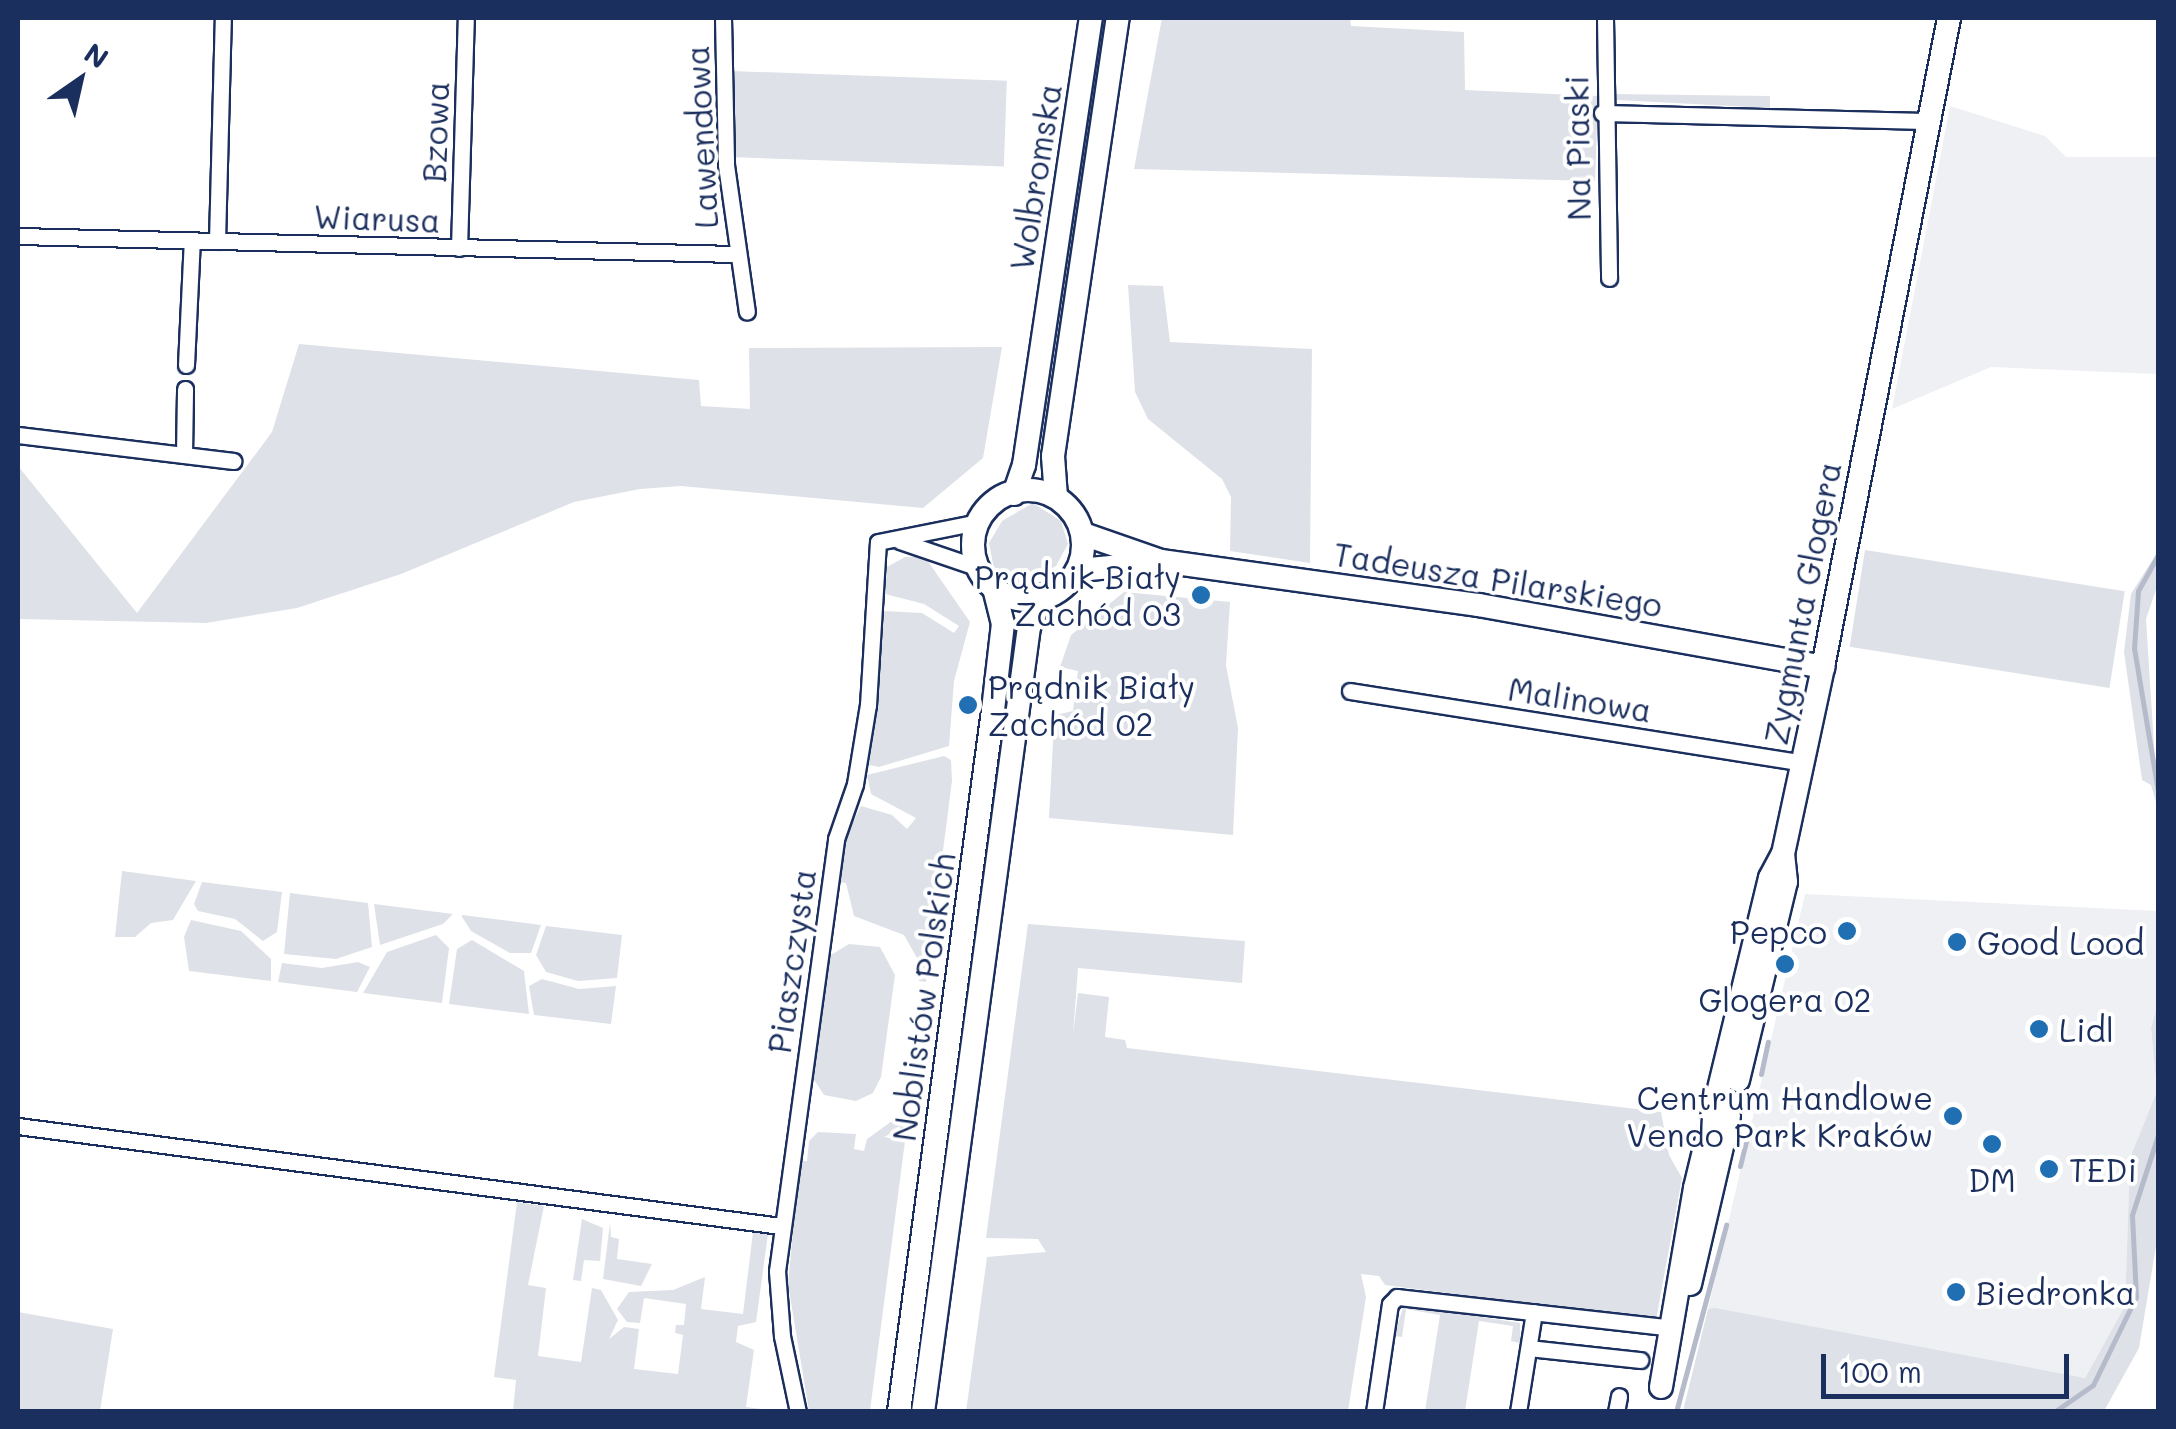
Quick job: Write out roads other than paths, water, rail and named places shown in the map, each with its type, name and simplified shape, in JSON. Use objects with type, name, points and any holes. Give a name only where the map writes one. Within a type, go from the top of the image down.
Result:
[{"type":"main road","name":"Wolbromska","points":[[1014,494],[1042,347],[1091,18]]},
{"type":"main road","name":"Wolbromska","points":[[1056,497],[1053,456],[1118,18]]},
{"type":"main road","name":"Zygmunta Glogera","points":[[1783,854],[1786,882],[1770,961],[1675,1353],[1660,1388],[1666,1327],[1770,878],[1783,854],[1803,763],[1949,18]]},
{"type":"main road","points":[[1014,494],[1056,497],[1072,508],[1086,535],[1079,570],[1042,596],[1022,599],[995,591],[973,566],[970,542],[978,522],[1014,494]]},
{"type":"main road","name":"Tadeusza Pilarskiego","points":[[1086,535],[1161,562],[1479,605],[1823,667]]},
{"type":"main road","name":"Tadeusza Pilarskiego","points":[[1079,570],[1161,562]]},
{"type":"main road","name":"Noblistów Polskich","points":[[899,1412],[993,710],[1003,624],[995,591]]},
{"type":"main road","name":"Noblistów Polskich","points":[[923,1412],[1029,627],[1042,596]]},
{"type":"street","points":[[217,241],[222,18]]},
{"type":"street","name":"Bzowa","points":[[459,248],[466,18]]},
{"type":"street","name":"Lawendowa","points":[[723,18],[721,88],[736,254]]},
{"type":"street","name":"Na Piaski","points":[[1606,18],[1602,113],[1609,278]]},
{"type":"street","points":[[1602,113],[1928,121]]},
{"type":"street","name":"Wiarusa","points":[[18,236],[736,254]]},
{"type":"street","points":[[186,365],[192,240]]},
{"type":"street","points":[[736,254],[747,312]]},
{"type":"street","points":[[184,455],[185,389]]},
{"type":"street","points":[[18,435],[233,461]]},
{"type":"street","points":[[900,541],[978,522]]},
{"type":"street","points":[[900,541],[973,566]]},
{"type":"street","name":"Piaszczysta","points":[[798,1412],[782,1336],[782,1226],[836,839],[855,784],[868,705],[878,542],[900,541]]},
{"type":"street","name":"Malinowa","points":[[1350,691],[1803,763]]},
{"type":"street","points":[[18,1126],[782,1226]]},
{"type":"street","points":[[1374,1412],[1394,1298],[1666,1327]]},
{"type":"street","points":[[1518,1412],[1534,1312]]},
{"type":"street","points":[[1529,1348],[1640,1360]]},
{"type":"waterway","points":[[2158,555],[2138,591],[2134,648],[2158,791]]},
{"type":"waterway","points":[[1761,1074],[1768,1042]]},
{"type":"waterway","points":[[2158,1042],[2158,1047]]},
{"type":"waterway","points":[[1740,1166],[1750,1125]]},
{"type":"waterway","points":[[2054,1412],[2093,1385],[2136,1297],[2132,1215],[2158,1135]]},
{"type":"waterway","points":[[1676,1412],[1726,1225]]},
{"type":"place","name":"Prądnik Biały Zachód 03","points":[[1201,595]]},
{"type":"place","name":"Prądnik Biały Zachód 02","points":[[968,705]]},
{"type":"place","name":"Pepco","points":[[1847,931]]},
{"type":"place","name":"Good Lood","points":[[1957,942]]},
{"type":"place","name":"Glogera 02","points":[[1785,964]]},
{"type":"place","name":"Lidl","points":[[2039,1029]]},
{"type":"place","name":"Centrum Handlowe Vendo Park Kraków","points":[[1953,1116]]},
{"type":"place","name":"DM","points":[[1992,1144]]},
{"type":"place","name":"TEDi","points":[[2049,1169]]},
{"type":"place","name":"Biedronka","points":[[1956,1292]]}]
